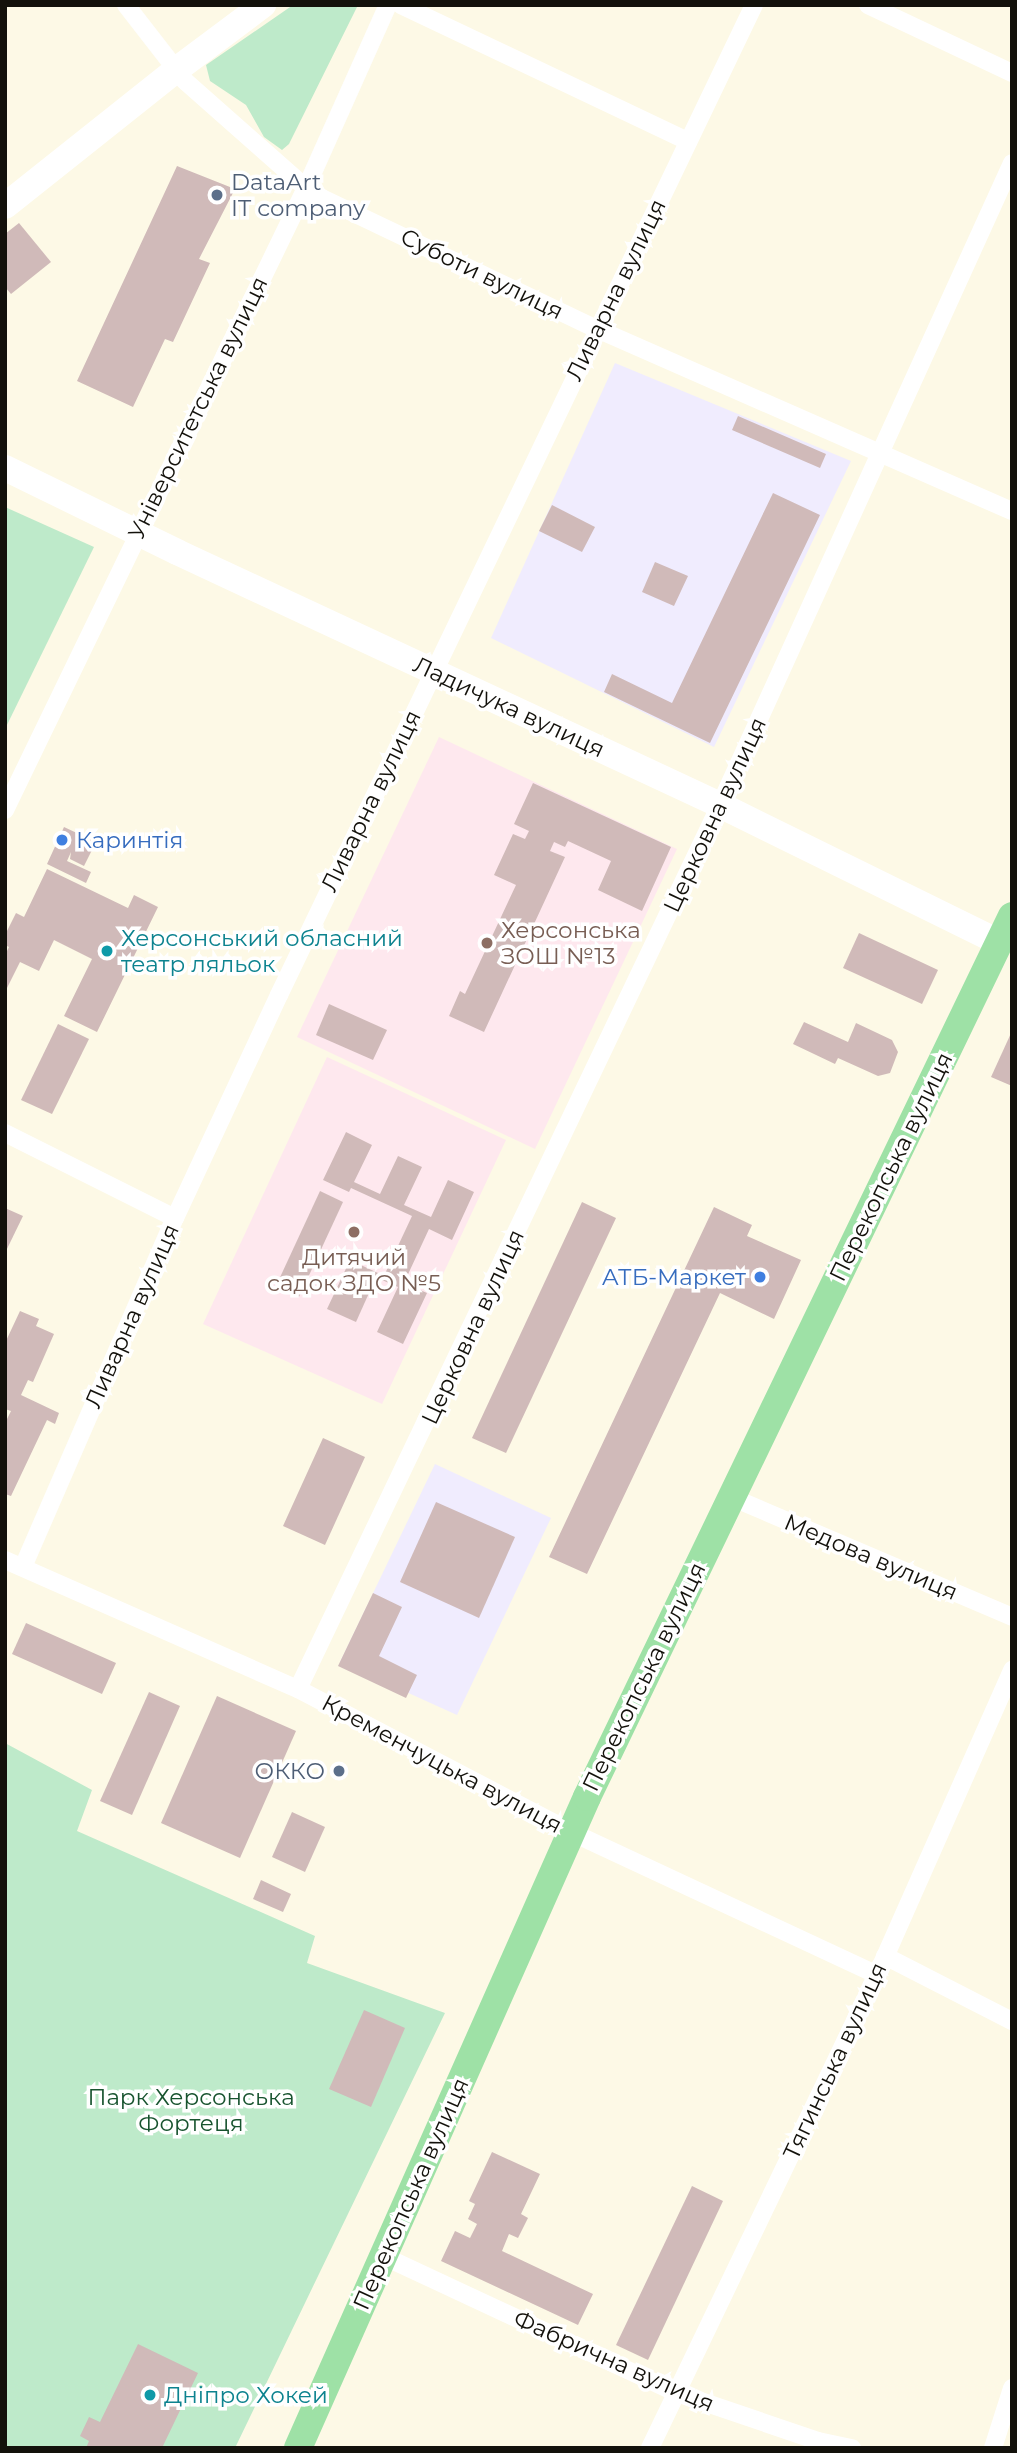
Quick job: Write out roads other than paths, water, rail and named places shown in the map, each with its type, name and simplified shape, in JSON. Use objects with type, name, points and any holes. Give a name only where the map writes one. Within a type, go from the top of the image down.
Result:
[{"type":"main road","name":"Перекопська вулиця","points":[[298,2448],[571,1832],[731,1497],[1006,945],[1012,916]]},
{"type":"street","name":"Суботи вулиця","points":[[126,5],[185,81],[306,188],[597,329],[878,454],[1012,510]]},
{"type":"street","points":[[5,206],[176,70],[263,5]]},
{"type":"street","name":"Університетська вулиця","points":[[5,810],[306,188],[388,5]]},
{"type":"street","points":[[401,5],[688,141]]},
{"type":"street","name":"Ливарна вулиця","points":[[23,1567],[175,1218],[433,671],[754,5]]},
{"type":"street","points":[[868,5],[1012,73]]},
{"type":"street","name":"Церковна вулиця","points":[[298,1689],[720,805],[1012,163]]},
{"type":"street","name":"Ладичука вулиця","points":[[5,468],[137,533],[720,805],[1006,945]]},
{"type":"street","points":[[5,1133],[175,1218]]},
{"type":"street","name":"Медова вулиця","points":[[731,1497],[1012,1617]]},
{"type":"street","name":"Кременчуцька вулиця","points":[[5,1560],[298,1689],[571,1832],[877,1975]]},
{"type":"street","name":"Тягинська вулиця","points":[[650,2448],[877,1975],[1012,1670]]},
{"type":"street","points":[[885,1956],[1012,2021]]},
{"type":"street","name":"Фабрична вулиця","points":[[383,2256],[677,2393],[818,2441],[852,2448]]},
{"type":"street","points":[[993,2448],[1012,2388]]},
{"type":"place","name":"DataArt IT company","points":[[217,195]]},
{"type":"place","name":"Каринтія","points":[[62,840]]},
{"type":"place","name":"Херсонська ЗОШ №13","points":[[487,943]]},
{"type":"place","name":"Херсонський обласний театр ляльок","points":[[107,951]]},
{"type":"place","name":"Дитячий садок ЗДО №5","points":[[354,1232]]},
{"type":"place","name":"АТБ-Маркет","points":[[760,1277]]},
{"type":"place","name":"ОККО","points":[[339,1771]]},
{"type":"place","name":"Дніпро Хокей","points":[[150,2395]]},
{"type":"park label","name":"Парк Херсонська Фортеця","points":[[191,2110]]}]
